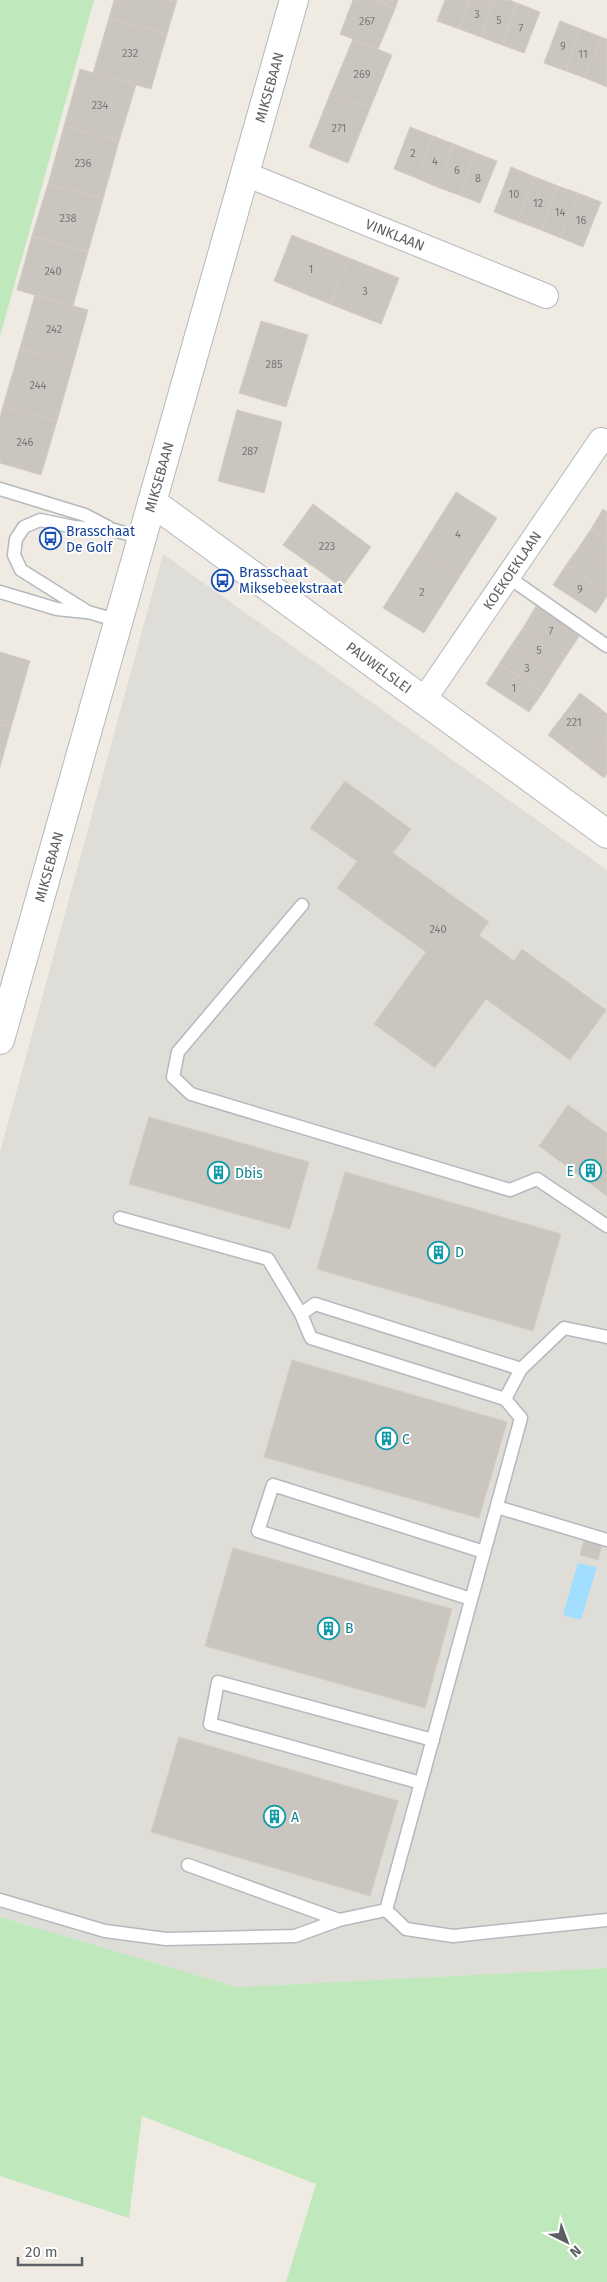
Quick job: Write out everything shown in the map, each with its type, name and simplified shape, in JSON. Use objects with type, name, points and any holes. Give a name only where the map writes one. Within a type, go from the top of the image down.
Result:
[{"type":"street","name":"MIKSEBAAN","points":[[0,1040],[294,0]]},
{"type":"street","name":"VINKLAAN","points":[[245,174],[546,296]]},
{"type":"street","name":"KOEKOEKLAAN","points":[[423,701],[602,440]]},
{"type":"street","name":"PAUWELSLEI","points":[[152,502],[607,834]]},
{"type":"lane","points":[[0,489],[85,515],[114,530],[141,538]]},
{"type":"lane","points":[[88,612],[22,570],[14,555],[16,539],[24,527],[40,520],[74,527],[114,530]]},
{"type":"lane","points":[[508,577],[607,646]]},
{"type":"lane","points":[[0,592],[57,609],[88,612],[118,621]]},
{"type":"lane","points":[[302,905],[178,1052],[173,1077],[191,1094],[510,1190],[538,1179],[607,1226]]},
{"type":"lane","points":[[120,1218],[268,1259],[301,1314],[311,1338],[505,1400],[521,1418],[386,1910]]},
{"type":"lane","points":[[301,1314],[315,1304],[521,1369]]},
{"type":"lane","points":[[505,1400],[521,1369],[564,1328],[607,1337]]},
{"type":"lane","points":[[471,1599],[258,1531],[273,1485],[484,1552]]},
{"type":"lane","points":[[497,1507],[607,1540]]},
{"type":"lane","points":[[421,1783],[210,1724],[218,1682],[433,1740]]},
{"type":"lane","points":[[188,1865],[339,1920]]},
{"type":"lane","points":[[0,1900],[105,1931],[166,1940],[295,1936],[339,1920],[386,1910]]},
{"type":"lane","points":[[386,1910],[406,1929],[452,1936],[607,1920]]},
{"type":"shaded area","points":[[163,554],[607,870],[607,1968],[237,1987],[0,1917],[0,1152]]},
{"type":"green space","points":[[0,0],[94,0],[0,336]]},
{"type":"green space","points":[[0,1917],[237,1987],[607,1968],[607,2282],[286,2282],[316,2184],[142,2116],[129,2218],[0,2176]]},
{"type":"water","points":[[578,1563],[597,1567],[581,1620],[563,1615]]},
{"type":"building","points":[[114,0],[177,0],[167,34],[109,18]]},
{"type":"building","points":[[353,0],[374,0],[395,9],[378,49],[340,34]]},
{"type":"building","points":[[374,0],[398,0],[395,9]]},
{"type":"building","points":[[445,0],[470,0],[459,29],[437,21]]},
{"type":"building","points":[[470,0],[495,0],[481,37],[459,29]]},
{"type":"building","points":[[495,0],[509,0],[517,3],[502,45],[481,37]]},
{"type":"building","points":[[517,3],[540,12],[524,53],[502,45]]},
{"type":"building","points":[[109,18],[167,34],[151,89],[93,73]]},
{"type":"building","points":[[560,21],[581,29],[566,71],[544,63]]},
{"type":"building","points":[[581,29],[601,37],[585,78],[566,71]]},
{"type":"building","points":[[601,37],[607,39],[607,87],[585,78]]},
{"type":"building","points":[[353,39],[392,55],[370,108],[331,92]]},
{"type":"building","points":[[80,69],[136,85],[119,141],[64,126]]},
{"type":"building","points":[[331,92],[370,108],[348,163],[309,147]]},
{"type":"building","points":[[64,126],[119,141],[103,199],[48,184]]},
{"type":"building","points":[[410,127],[433,136],[416,178],[394,169]]},
{"type":"building","points":[[433,136],[454,144],[437,187],[416,178]]},
{"type":"building","points":[[454,144],[476,153],[459,195],[437,187]]},
{"type":"building","points":[[476,153],[497,161],[480,203],[459,195]]},
{"type":"building","points":[[511,167],[535,177],[517,221],[494,212]]},
{"type":"building","points":[[535,177],[558,186],[541,230],[517,221]]},
{"type":"building","points":[[48,184],[103,199],[88,252],[32,236]]},
{"type":"building","points":[[558,186],[578,193],[561,238],[541,230]]},
{"type":"building","points":[[578,193],[601,202],[583,247],[561,238]]},
{"type":"building","points":[[292,235],[349,258],[330,304],[274,281]]},
{"type":"building","points":[[32,236],[88,252],[73,306],[17,290]]},
{"type":"building","points":[[349,258],[399,278],[381,324],[330,304]]},
{"type":"building","points":[[35,295],[88,310],[73,364],[20,348]]},
{"type":"building","points":[[261,321],[308,335],[286,407],[239,393]]},
{"type":"building","points":[[20,348],[73,364],[57,421],[3,406]]},
{"type":"building","points":[[3,406],[57,421],[41,475],[0,463],[0,417]]},
{"type":"building","points":[[237,410],[282,422],[264,493],[218,481]]},
{"type":"building","points":[[456,492],[497,518],[460,576],[419,551]]},
{"type":"building","points":[[313,504],[371,547],[342,587],[283,545]]},
{"type":"building","points":[[603,509],[607,512],[607,540],[591,529]]},
{"type":"building","points":[[591,529],[607,540],[607,566],[579,547]]},
{"type":"building","points":[[579,547],[607,566],[607,592],[566,565]]},
{"type":"building","points":[[419,551],[460,576],[424,633],[383,608]]},
{"type":"building","points":[[566,565],[607,592],[607,596],[596,613],[553,585]]},
{"type":"building","points":[[536,606],[580,635],[566,656],[523,628]]},
{"type":"building","points":[[523,628],[566,656],[555,673],[512,644]]},
{"type":"building","points":[[512,644],[555,673],[543,692],[499,664]]},
{"type":"building","points":[[0,652],[30,661],[11,727],[0,724]]},
{"type":"building","points":[[499,664],[543,692],[529,712],[486,684]]},
{"type":"building","points":[[580,693],[601,709],[569,751],[548,735]]},
{"type":"building","points":[[601,709],[607,714],[607,738],[587,765],[569,751]]},
{"type":"building","points":[[0,724],[11,727],[0,767]]},
{"type":"building","points":[[607,738],[607,774],[604,778],[587,765]]},
{"type":"building","points":[[345,781],[411,829],[393,853],[489,922],[479,935],[514,961],[522,949],[606,1010],[570,1060],[486,999],[435,1068],[374,1024],[426,952],[337,888],[357,861],[310,828]]},
{"type":"building","name":"E","points":[[568,1105],[607,1133],[607,1196],[539,1146]]},
{"type":"building","name":"Dbis","points":[[149,1117],[309,1162],[290,1229],[129,1184]]},
{"type":"building","name":"D","points":[[345,1172],[561,1234],[533,1331],[317,1269]]},
{"type":"building","name":"C","points":[[292,1360],[507,1422],[479,1518],[264,1457]]},
{"type":"building","points":[[584,1540],[602,1545],[598,1560],[580,1555]]},
{"type":"building","name":"B","points":[[233,1548],[452,1609],[425,1708],[205,1646]]},
{"type":"building","name":"A","points":[[179,1737],[398,1801],[370,1896],[151,1832]]},
{"type":"place","name":"Brasschaat De Golf","points":[[50,539]]},
{"type":"place","name":"Brasschaat Miksebeekstraat","points":[[223,580]]},
{"type":"place","name":"E","points":[[590,1171]]},
{"type":"place","name":"Dbis","points":[[219,1173]]},
{"type":"place","name":"D","points":[[439,1252]]},
{"type":"place","name":"C","points":[[386,1439]]},
{"type":"place","name":"B","points":[[329,1628]]},
{"type":"place","name":"A","points":[[275,1817]]}]
